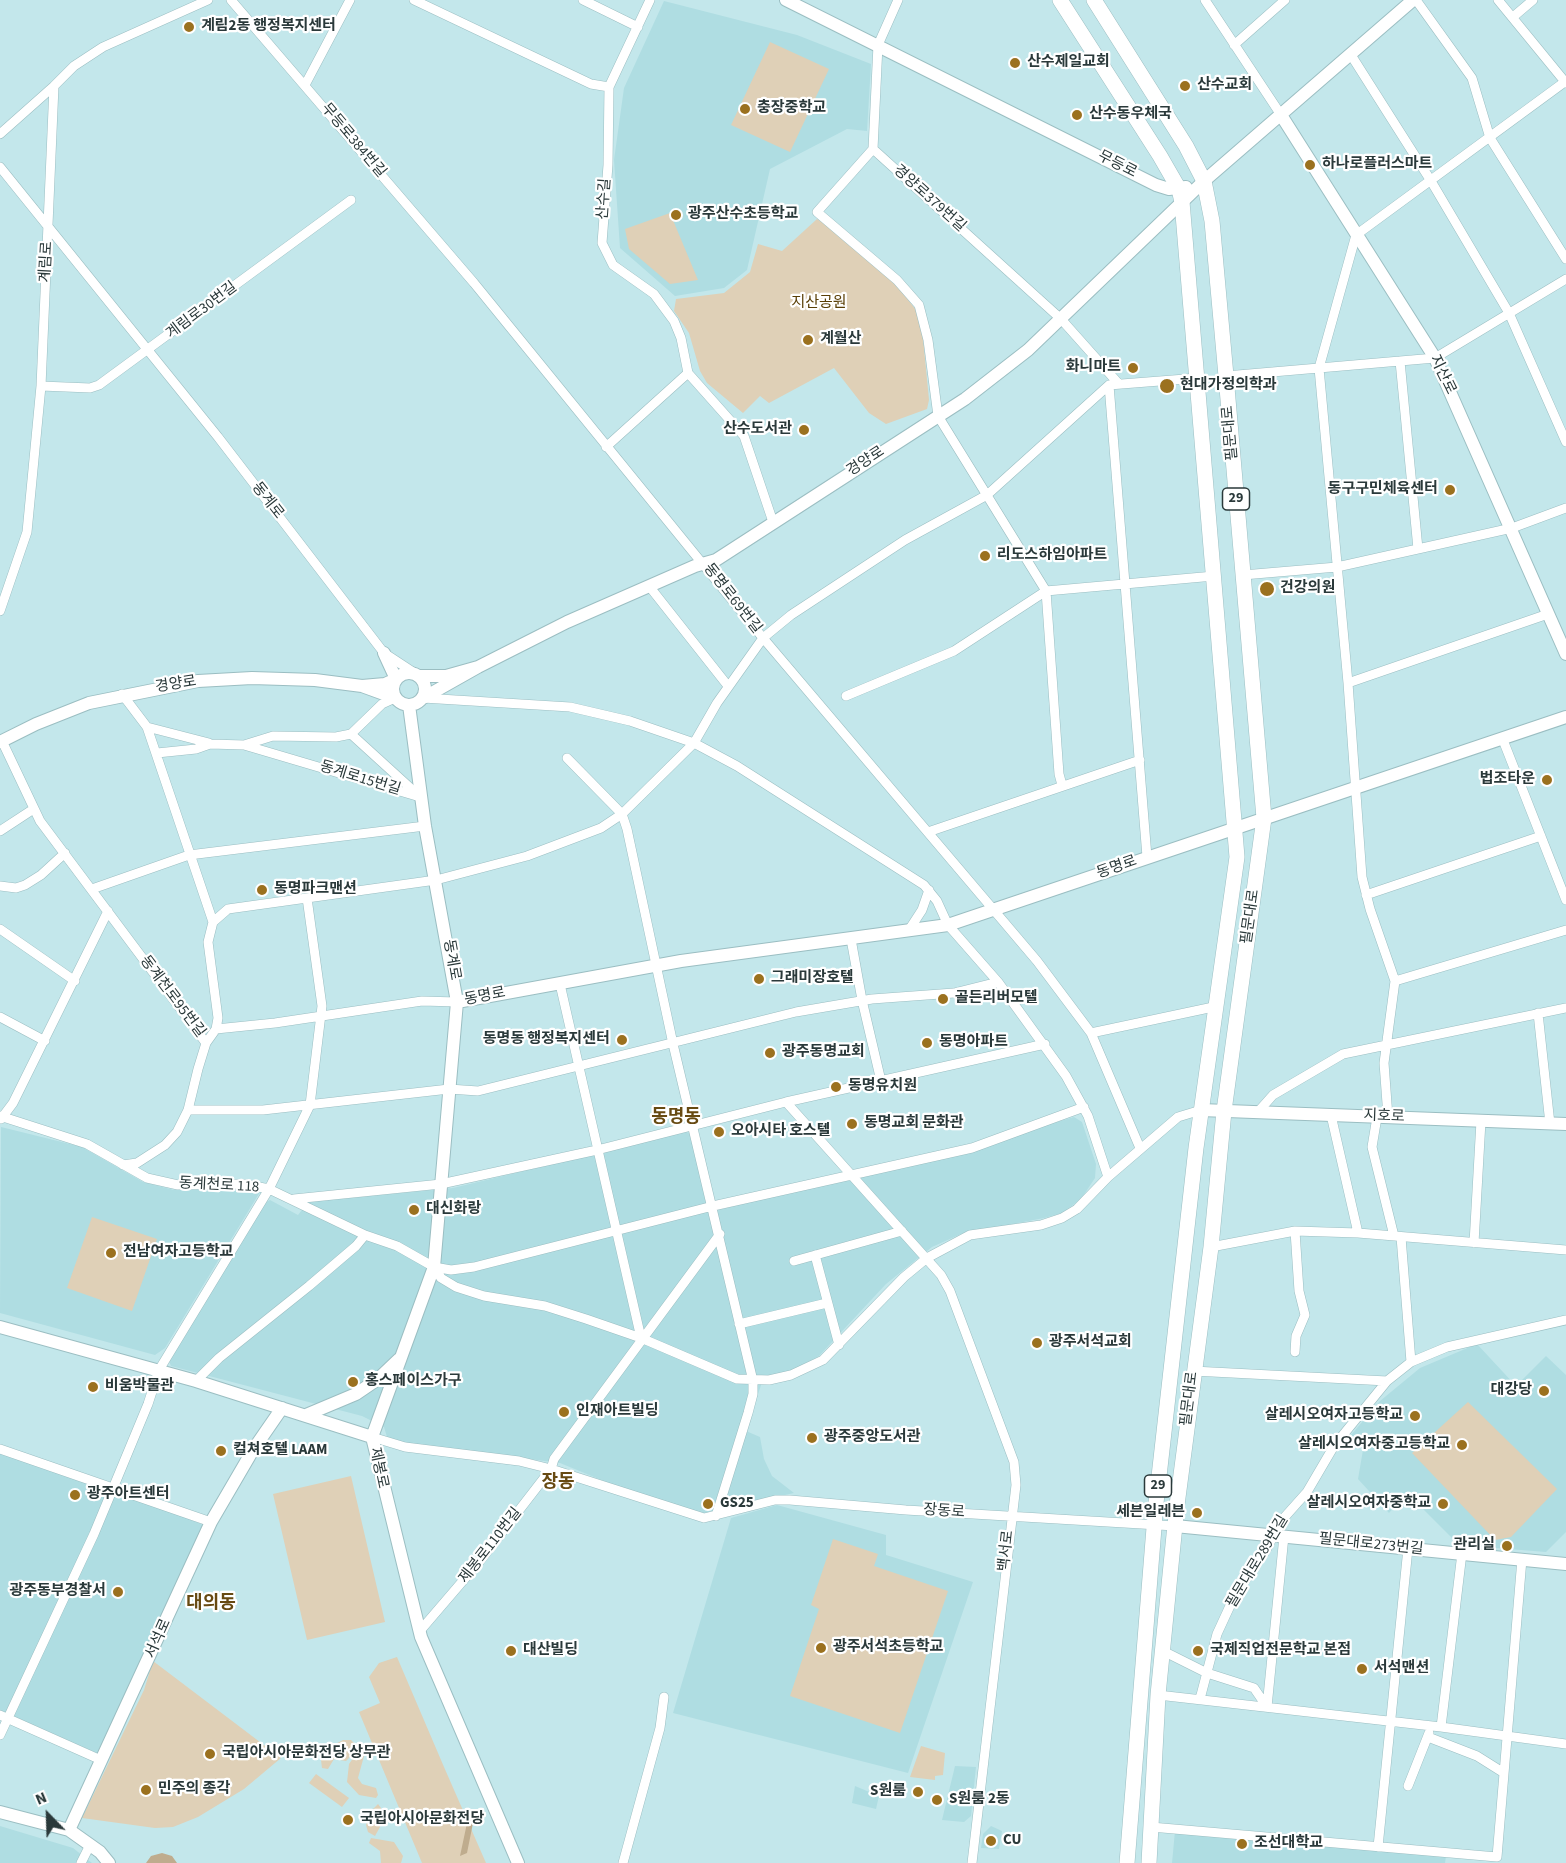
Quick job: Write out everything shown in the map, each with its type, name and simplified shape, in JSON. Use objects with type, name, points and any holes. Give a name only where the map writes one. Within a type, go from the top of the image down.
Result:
[{"type":"main road","name":"필문대로","points":[[1060,0],[1181,195],[1237,856],[1218,1006],[1201,1110],[1155,1525],[1127,1863]]},
{"type":"main road","name":"필문대로","points":[[1094,0],[1191,154],[1204,181],[1212,221],[1264,818],[1224,1111],[1211,1247],[1193,1371],[1175,1526],[1158,1695],[1149,1863]]},
{"type":"street","points":[[0,134],[54,87],[74,66],[103,47],[208,0]]},
{"type":"street","name":"무등로384번길","points":[[231,0],[474,283]]},
{"type":"street","points":[[305,85],[350,0]]},
{"type":"street","points":[[414,0],[591,84],[609,87]]},
{"type":"street","points":[[583,0],[638,27]]},
{"type":"street","name":"산수길","points":[[650,0],[609,87],[608,165],[602,243],[613,265],[654,294],[668,310],[681,338],[687,373]]},
{"type":"street","name":"무등로","points":[[786,0],[1156,185],[1181,195]]},
{"type":"street","points":[[898,0],[878,45],[873,149],[817,212],[897,280],[919,305],[928,340],[938,416],[1046,591],[1059,774],[1062,785]]},
{"type":"street","points":[[1205,0],[1281,115]]},
{"type":"street","points":[[1234,45],[1285,0]]},
{"type":"street","points":[[1204,181],[1414,0],[1472,78],[1490,138],[1566,259]]},
{"type":"street","points":[[1411,1362],[1398,1236],[1372,1147],[1383,1117],[1384,1063],[1395,981],[1362,877],[1348,683],[1319,368],[1356,235],[1566,82],[1498,0]]},
{"type":"street","points":[[1513,17],[1533,0]]},
{"type":"street","points":[[1351,55],[1431,181],[1509,313],[1566,442]]},
{"type":"street","name":"계림로","points":[[0,610],[27,532],[41,386],[54,87]]},
{"type":"street","name":"지산로","points":[[1281,115],[1435,358],[1566,654]]},
{"type":"street","name":"경양로379번길","points":[[873,149],[1061,319],[1113,384]]},
{"type":"street","name":"동계로","points":[[0,167],[149,351],[384,653],[417,675]]},
{"type":"street","name":"경양로","points":[[409,705],[535,637],[649,586],[716,560],[938,416],[1004,371],[1061,319],[1181,195],[1204,181]]},
{"type":"street","name":"계림로30번길","points":[[41,386],[96,386],[149,351],[351,200]]},
{"type":"street","points":[[1226,376],[1435,358],[1566,279]]},
{"type":"street","name":"동명로69번길","points":[[474,283],[763,638],[1044,969],[1091,1033],[1140,1148]]},
{"type":"street","points":[[1400,361],[1419,549]]},
{"type":"street","points":[[606,447],[687,373],[744,436],[773,522]]},
{"type":"street","points":[[213,922],[228,909],[435,880],[571,842],[601,828],[622,814],[694,743],[728,686],[763,638],[837,582],[905,540],[987,495],[1113,384],[1198,378]]},
{"type":"street","points":[[1113,384],[1125,584],[1147,857]]},
{"type":"street","points":[[1243,574],[1336,567],[1512,528],[1565,511]]},
{"type":"street","points":[[846,696],[954,651],[1046,591],[1214,576]]},
{"type":"street","points":[[649,586],[728,686]]},
{"type":"street","points":[[1348,683],[1548,615]]},
{"type":"street","points":[[384,653],[396,679],[393,688],[395,698]]},
{"type":"street","name":"경양로","points":[[1,742],[63,712],[122,694],[198,681],[252,678],[315,680],[362,686],[385,684],[403,674],[446,676],[478,667]]},
{"type":"street","points":[[417,675],[424,684],[423,698],[570,707],[630,721],[694,743],[757,778],[929,890],[938,901],[948,925],[998,982],[1046,1044],[1084,1107],[1108,1177]]},
{"type":"street","points":[[362,686],[409,705]]},
{"type":"street","points":[[122,694],[147,727],[213,922],[208,942],[218,1006],[216,1029],[206,1043]]},
{"type":"street","points":[[351,734],[382,704],[395,698]]},
{"type":"street","name":"동계로","points":[[409,705],[420,797],[458,1002]]},
{"type":"street","name":"동명로","points":[[372,1437],[434,1267],[458,1002],[731,953],[948,925],[994,912],[1147,857],[1503,740],[1566,717]]},
{"type":"street","points":[[147,727],[210,744]]},
{"type":"street","name":"동계로15번길","points":[[244,745],[273,736],[336,737],[351,734],[420,797]]},
{"type":"street","points":[[1503,740],[1566,900]]},
{"type":"street","name":"동계천로95번길","points":[[1,742],[32,810],[206,1043],[188,1110],[177,1132],[165,1145],[137,1163],[123,1165]]},
{"type":"street","name":"동계로15번길","points":[[157,753],[196,749],[210,744],[244,745],[420,797]]},
{"type":"street","points":[[567,758],[622,814],[673,1044],[720,1234],[753,1381],[753,1394],[748,1413],[716,1516]]},
{"type":"street","points":[[927,832],[1140,760]]},
{"type":"street","points":[[0,831],[32,810]]},
{"type":"street","points":[[92,889],[189,855],[425,826]]},
{"type":"street","points":[[1366,895],[1541,836]]},
{"type":"street","points":[[0,886],[16,888],[25,885],[41,875],[65,853]]},
{"type":"street","points":[[909,930],[922,909],[929,890]]},
{"type":"street","points":[[0,1735],[4,1716],[59,1609],[114,1487],[148,1404],[159,1370],[269,1189],[310,1105],[322,1016],[307,898]]},
{"type":"street","points":[[1,1118],[13,1103],[108,911]]},
{"type":"street","points":[[0,929],[75,981]]},
{"type":"street","points":[[1395,981],[1566,930]]},
{"type":"street","points":[[851,939],[862,1000],[881,1081]]},
{"type":"street","points":[[188,1110],[263,1110],[449,1089],[478,1091],[796,1012],[862,1000],[954,993],[998,982]]},
{"type":"street","points":[[560,984],[614,1230],[641,1338]]},
{"type":"street","points":[[216,1029],[422,1001],[458,1002]]},
{"type":"street","points":[[1091,1033],[1218,1006]]},
{"type":"street","points":[[1257,1113],[1273,1095],[1343,1054],[1566,1008]]},
{"type":"street","points":[[1538,1013],[1550,1124]]},
{"type":"street","points":[[0,1017],[45,1041]]},
{"type":"street","points":[[292,1199],[441,1184],[597,1150],[786,1102],[1046,1044]]},
{"type":"street","name":"백서로","points":[[786,1102],[850,1176],[927,1258],[950,1291],[1014,1462],[1016,1485],[972,1863]]},
{"type":"street","points":[[434,1267],[460,1270],[713,1206],[986,1144],[1084,1107]]},
{"type":"street","points":[[434,1267],[441,1278],[456,1287],[560,1310],[641,1338],[737,1379],[753,1381],[791,1375],[810,1367],[839,1345],[904,1277],[927,1258],[970,1235],[1041,1225],[1062,1218],[1077,1209],[1108,1177],[1178,1117],[1201,1110]]},
{"type":"street","name":"지호로","points":[[1201,1110],[1566,1124]]},
{"type":"street","points":[[1331,1115],[1358,1233]]},
{"type":"street","name":"동계천로 118","points":[[1,1118],[87,1144],[147,1178],[169,1184],[244,1184],[269,1189],[365,1235],[397,1246],[434,1267]]},
{"type":"street","points":[[1474,1243],[1481,1121]]},
{"type":"street","points":[[794,1261],[902,1231]]},
{"type":"street","points":[[1211,1247],[1295,1231],[1358,1233],[1566,1250]]},
{"type":"street","points":[[1295,1231],[1299,1291],[1305,1315],[1296,1336],[1295,1352]]},
{"type":"street","name":"제봉로110번길","points":[[419,1632],[480,1562],[551,1469],[554,1459],[641,1338],[654,1324],[720,1234]]},
{"type":"street","points":[[196,1381],[219,1358],[356,1246],[365,1235]]},
{"type":"street","points":[[815,1255],[839,1345]]},
{"type":"street","points":[[739,1324],[827,1303]]},
{"type":"street","name":"필문대로289번길","points":[[1200,1699],[1217,1634],[1235,1595],[1278,1536],[1334,1446],[1387,1382],[1411,1362],[1447,1347],[1566,1320]]},
{"type":"street","name":"제봉로","points":[[0,1327],[159,1370],[306,1414],[372,1437],[419,1632],[518,1863]]},
{"type":"street","points":[[306,1414],[356,1394],[378,1379],[402,1356]]},
{"type":"street","points":[[1193,1371],[1387,1382]]},
{"type":"street","name":"서석로","points":[[69,1830],[211,1522],[258,1442],[282,1408]]},
{"type":"street","name":"장동로","points":[[372,1437],[405,1447],[519,1461],[704,1518],[765,1502],[790,1500],[1175,1526]]},
{"type":"street","points":[[0,1449],[211,1522]]},
{"type":"street","name":"필문대로273번길","points":[[1175,1526],[1566,1564]]},
{"type":"street","points":[[1267,1707],[1278,1536]]},
{"type":"street","points":[[1378,1847],[1408,1548]]},
{"type":"street","points":[[1408,1786],[1428,1737],[1437,1726],[1462,1553]]},
{"type":"street","points":[[1151,1827],[1497,1857],[1522,1559]]},
{"type":"street","points":[[1163,1651],[1207,1673],[1254,1688],[1267,1707]]},
{"type":"street","points":[[1158,1695],[1437,1726],[1566,1744]]},
{"type":"street","points":[[623,1863],[660,1728],[664,1697]]},
{"type":"street","points":[[4,1716],[101,1760]]},
{"type":"street","points":[[1428,1737],[1478,1756],[1504,1773]]},
{"type":"street","points":[[0,1812],[69,1830],[109,1863]]},
{"type":"street","points":[[81,1863],[90,1845]]},
{"type":"shaded area","name":"충장중학교","points":[[664,1],[797,35],[871,64],[867,131],[847,129],[770,169],[747,270],[724,288],[675,296],[620,248],[614,160],[624,88]]},
{"type":"shaded area","points":[[1074,1117],[1082,1122],[1096,1164],[1095,1178],[1081,1199],[1062,1213],[961,1234],[932,1247],[886,1284],[819,1356],[788,1373],[764,1376],[746,1431],[760,1437],[764,1459],[772,1476],[794,1493],[703,1513],[616,1486],[560,1463],[407,1443],[387,1437],[384,1427],[362,1416],[171,1366],[169,1361],[266,1202],[270,1200],[298,1215],[308,1202],[453,1188],[686,1132],[690,1133],[709,1212],[927,1160]]},
{"type":"shaded area","name":"전남여자고등학교","points":[[1,1127],[82,1147],[143,1182],[174,1190],[242,1187],[260,1192],[165,1348],[155,1355],[0,1313]]},
{"type":"shaded area","name":"살레시오여자중고등학교","points":[[1477,1344],[1516,1386],[1546,1356],[1566,1375],[1566,1532],[1546,1552],[1459,1545],[1407,1493],[1389,1513],[1358,1479],[1363,1450],[1351,1435],[1380,1401],[1420,1368]]},
{"type":"shaded area","points":[[0,1453],[115,1490],[206,1526],[97,1753],[0,1710]]},
{"type":"shaded area","name":"광주서석초등학교","points":[[777,1505],[886,1535],[886,1555],[973,1582],[908,1773],[673,1713],[731,1518]]},
{"type":"shaded area","points":[[955,1766],[976,1767],[971,1816],[964,1822],[942,1820]]},
{"type":"shaded area","points":[[855,1786],[879,1796],[876,1809],[852,1803]]},
{"type":"shaded area","points":[[470,1809],[474,1818],[467,1853],[460,1856]]},
{"type":"shaded area","points":[[0,1826],[73,1848],[92,1863],[0,1863]]},
{"type":"shaded area","name":"CU","points":[[991,1826],[1002,1831],[999,1849],[981,1848],[983,1834]]},
{"type":"shaded area","name":"조선대학교","points":[[1175,1831],[1446,1856],[1445,1863],[1172,1863]]},
{"type":"shaded area","points":[[162,1853],[172,1856],[177,1863],[146,1863],[151,1856]]},
{"type":"green space","points":[[770,42],[829,69],[790,152],[731,125]]},
{"type":"green space","points":[[670,213],[698,280],[670,284],[629,249],[625,229]]},
{"type":"green space","name":"지산공원","points":[[817,219],[835,230],[874,264],[899,288],[916,310],[922,327],[929,400],[927,409],[886,424],[869,413],[834,368],[769,403],[760,396],[743,413],[707,383],[700,371],[689,333],[674,311],[676,299],[724,293],[750,272],[758,244],[782,251]]},
{"type":"green space","points":[[92,1217],[157,1239],[132,1311],[67,1288]]},
{"type":"green space","points":[[1468,1402],[1557,1489],[1511,1537],[1495,1540],[1412,1453]]},
{"type":"green space","points":[[351,1476],[385,1622],[307,1640],[273,1494]]},
{"type":"green space","points":[[833,1539],[878,1554],[874,1566],[948,1591],[900,1733],[790,1696],[819,1609],[811,1605]]},
{"type":"green space","points":[[397,1657],[486,1863],[422,1863],[359,1712],[380,1703],[369,1677],[379,1663]]},
{"type":"green space","points":[[153,1661],[281,1758],[244,1789],[198,1817],[173,1827],[155,1828],[82,1818],[144,1690]]},
{"type":"green space","points":[[343,1740],[351,1740],[356,1745],[349,1758],[346,1761],[334,1759],[328,1769],[322,1768],[320,1752]]},
{"type":"green space","points":[[921,1746],[945,1753],[943,1775],[935,1776],[935,1780],[910,1777]]},
{"type":"green space","points":[[358,1751],[363,1752],[364,1756],[358,1778],[362,1784],[376,1788],[378,1795],[376,1798],[359,1795],[347,1782],[349,1764]]},
{"type":"green space","points":[[316,1774],[349,1798],[342,1807],[309,1783]]},
{"type":"green space","points":[[378,1804],[381,1808],[380,1827],[375,1836],[368,1832],[366,1825],[371,1811]]},
{"type":"green space","points":[[371,1838],[394,1842],[403,1856],[401,1863],[381,1863],[380,1851],[369,1843]]},
{"type":"place","name":"계림2동 행정복지센터","points":[[189,27]]},
{"type":"place","name":"산수제일교회","points":[[1015,63]]},
{"type":"place","name":"산수교회","points":[[1185,86]]},
{"type":"place","name":"충장중학교","points":[[745,109]]},
{"type":"place","name":"산수동우체국","points":[[1077,115]]},
{"type":"place","name":"하나로플러스마트","points":[[1310,165]]},
{"type":"place","name":"광주산수초등학교","points":[[676,215]]},
{"type":"place","name":"계월산","points":[[808,340]]},
{"type":"place","name":"화니마트","points":[[1133,368]]},
{"type":"place","name":"현대가정의학과","points":[[1167,386]]},
{"type":"place","name":"산수도서관","points":[[804,430]]},
{"type":"place","name":"동구구민체육센터","points":[[1450,490]]},
{"type":"place","name":"리도스하임아파트","points":[[985,556]]},
{"type":"place","name":"건강의원","points":[[1267,589]]},
{"type":"place","name":"법조타운","points":[[1547,780]]},
{"type":"place","name":"동명파크맨션","points":[[262,890]]},
{"type":"place","name":"그래미장호텔","points":[[759,979]]},
{"type":"place","name":"골든리버모텔","points":[[943,999]]},
{"type":"place","name":"동명동 행정복지센터","points":[[622,1040]]},
{"type":"place","name":"동명아파트","points":[[927,1043]]},
{"type":"place","name":"광주동명교회","points":[[770,1053]]},
{"type":"place","name":"동명유치원","points":[[836,1087]]},
{"type":"place","name":"동명교회 문화관","points":[[852,1124]]},
{"type":"place","name":"오아시타 호스텔","points":[[719,1132]]},
{"type":"place","name":"대신화랑","points":[[414,1210]]},
{"type":"place","name":"전남여자고등학교","points":[[111,1253]]},
{"type":"place","name":"광주서석교회","points":[[1037,1343]]},
{"type":"place","name":"홍스페이스가구","points":[[353,1382]]},
{"type":"place","name":"비움박물관","points":[[93,1387]]},
{"type":"place","name":"대강당","points":[[1544,1391]]},
{"type":"place","name":"인재아트빌딩","points":[[564,1412]]},
{"type":"place","name":"살레시오여자고등학교","points":[[1415,1416]]},
{"type":"place","name":"광주중앙도서관","points":[[812,1438]]},
{"type":"place","name":"살레시오여자중고등학교","points":[[1462,1445]]},
{"type":"place","name":"컬쳐호텔 LAAM","points":[[221,1451]]},
{"type":"place","name":"광주아트센터","points":[[75,1495]]},
{"type":"place","name":"GS25","points":[[708,1504]]},
{"type":"place","name":"살레시오여자중학교","points":[[1443,1504]]},
{"type":"place","name":"세븐일레븐","points":[[1197,1513]]},
{"type":"place","name":"관리실","points":[[1507,1546]]},
{"type":"place","name":"광주동부경찰서","points":[[118,1592]]},
{"type":"place","name":"광주서석초등학교","points":[[821,1648]]},
{"type":"place","name":"대산빌딩","points":[[511,1651]]},
{"type":"place","name":"국제직업전문학교 본점","points":[[1198,1651]]},
{"type":"place","name":"서석맨션","points":[[1362,1669]]},
{"type":"place","name":"국립아시아문화전당 상무관","points":[[210,1754]]},
{"type":"place","name":"민주의 종각","points":[[146,1790]]},
{"type":"place","name":"S원룸","points":[[918,1792]]},
{"type":"place","name":"S원룸 2동","points":[[937,1800]]},
{"type":"place","name":"국립아시아문화전당","points":[[348,1820]]},
{"type":"place","name":"CU","points":[[991,1841]]},
{"type":"place","name":"조선대학교","points":[[1242,1844]]},
{"type":"district","name":"동명동","points":[[676,1118]]},
{"type":"district","name":"장동","points":[[558,1483]]},
{"type":"district","name":"대의동","points":[[211,1604]]}]
